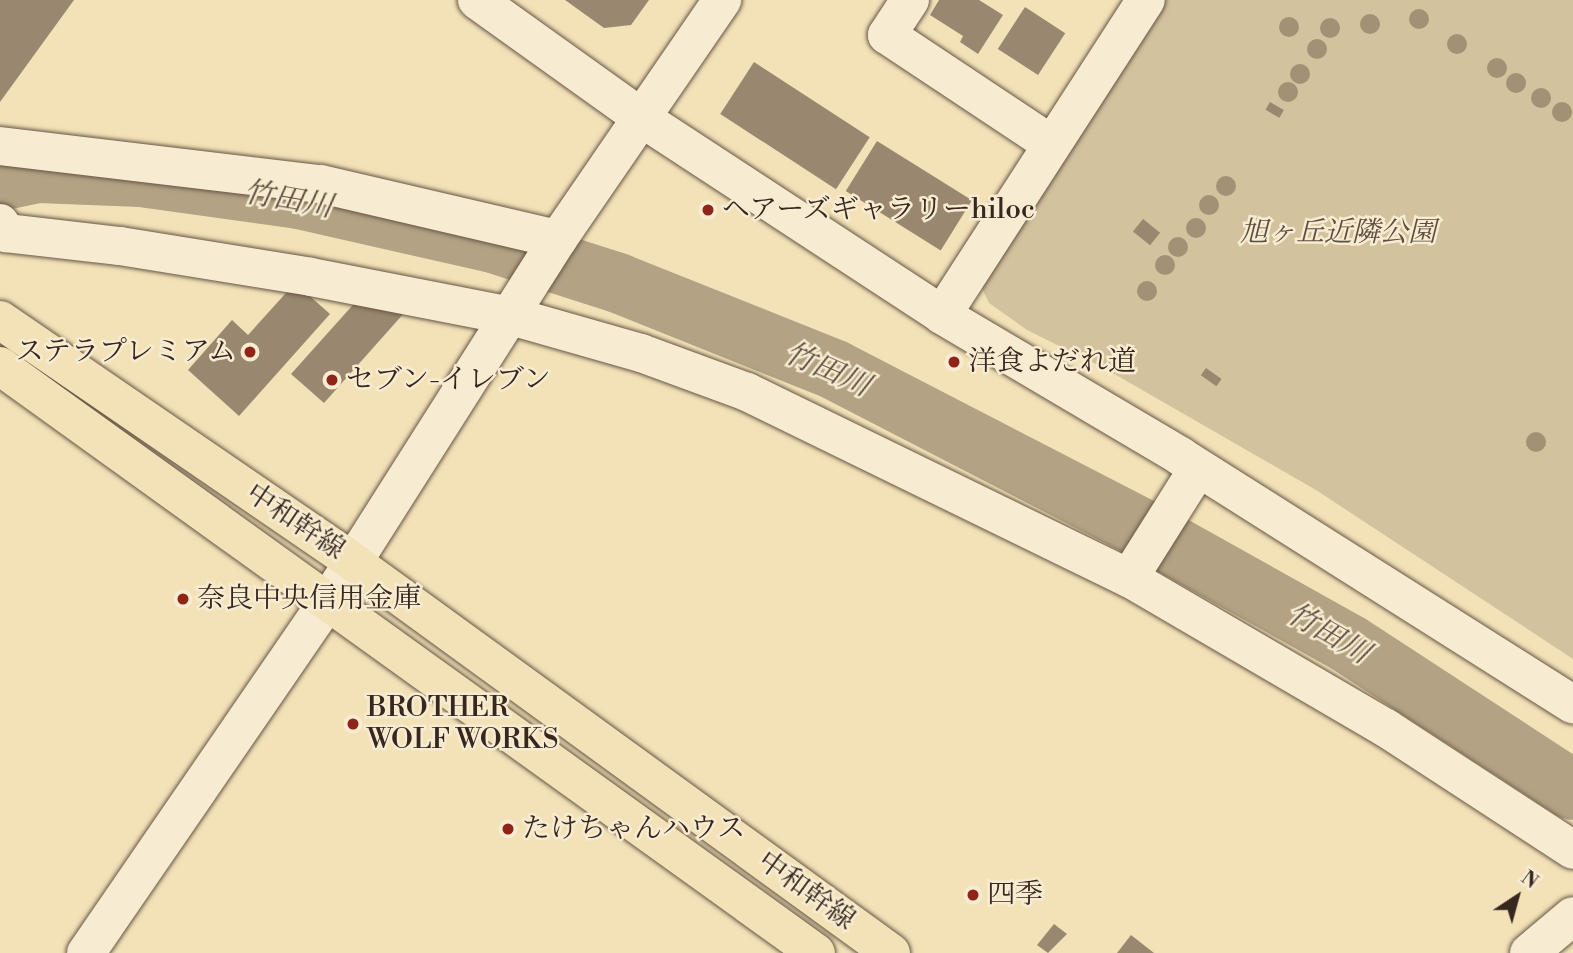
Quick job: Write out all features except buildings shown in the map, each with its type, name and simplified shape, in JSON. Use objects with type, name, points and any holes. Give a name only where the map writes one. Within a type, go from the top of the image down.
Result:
[{"type":"main road","name":"中和幹線","points":[[0,320],[353,562],[891,953]]},
{"type":"main road","name":"中和幹線","points":[[0,366],[329,600],[816,953]]},
{"type":"street","points":[[477,0],[643,119],[942,315],[1573,704]]},
{"type":"street","points":[[86,953],[329,600],[560,237],[722,0]]},
{"type":"street","points":[[910,0],[887,35],[1051,144]]},
{"type":"street","points":[[942,315],[1146,0]]},
{"type":"street","points":[[0,146],[321,184],[560,237]]},
{"type":"street","points":[[3,228],[311,277],[511,316],[641,353],[747,392],[1129,578],[1386,728],[1573,850]]},
{"type":"street","points":[[1129,578],[1197,470]]},
{"type":"street","points":[[1529,953],[1573,916]]},
{"type":"green space","name":"旭ヶ丘近隣公園","points":[[1166,0],[1573,0],[1573,659],[1316,490],[1104,368],[1027,330],[989,303],[979,282]]},
{"type":"waterway","name":"竹田川","points":[[0,181],[39,173],[141,177],[299,199],[493,243],[618,283],[835,370],[1145,530],[1349,644],[1573,790]]},
{"type":"place","name":"ヘアーズギャラリーhiloc","points":[[708,210]]},
{"type":"place","name":"ステラプレミアム","points":[[250,352]]},
{"type":"place","name":"洋食よだれ道","points":[[954,362]]},
{"type":"place","name":"セブン-イレブン","points":[[332,380]]},
{"type":"place","name":"奈良中央信用金庫","points":[[183,599]]},
{"type":"place","name":"BROTHER WOLF WORKS","points":[[353,724]]},
{"type":"place","name":"たけちゃんハウス","points":[[508,829]]},
{"type":"place","name":"四季","points":[[973,895]]}]
